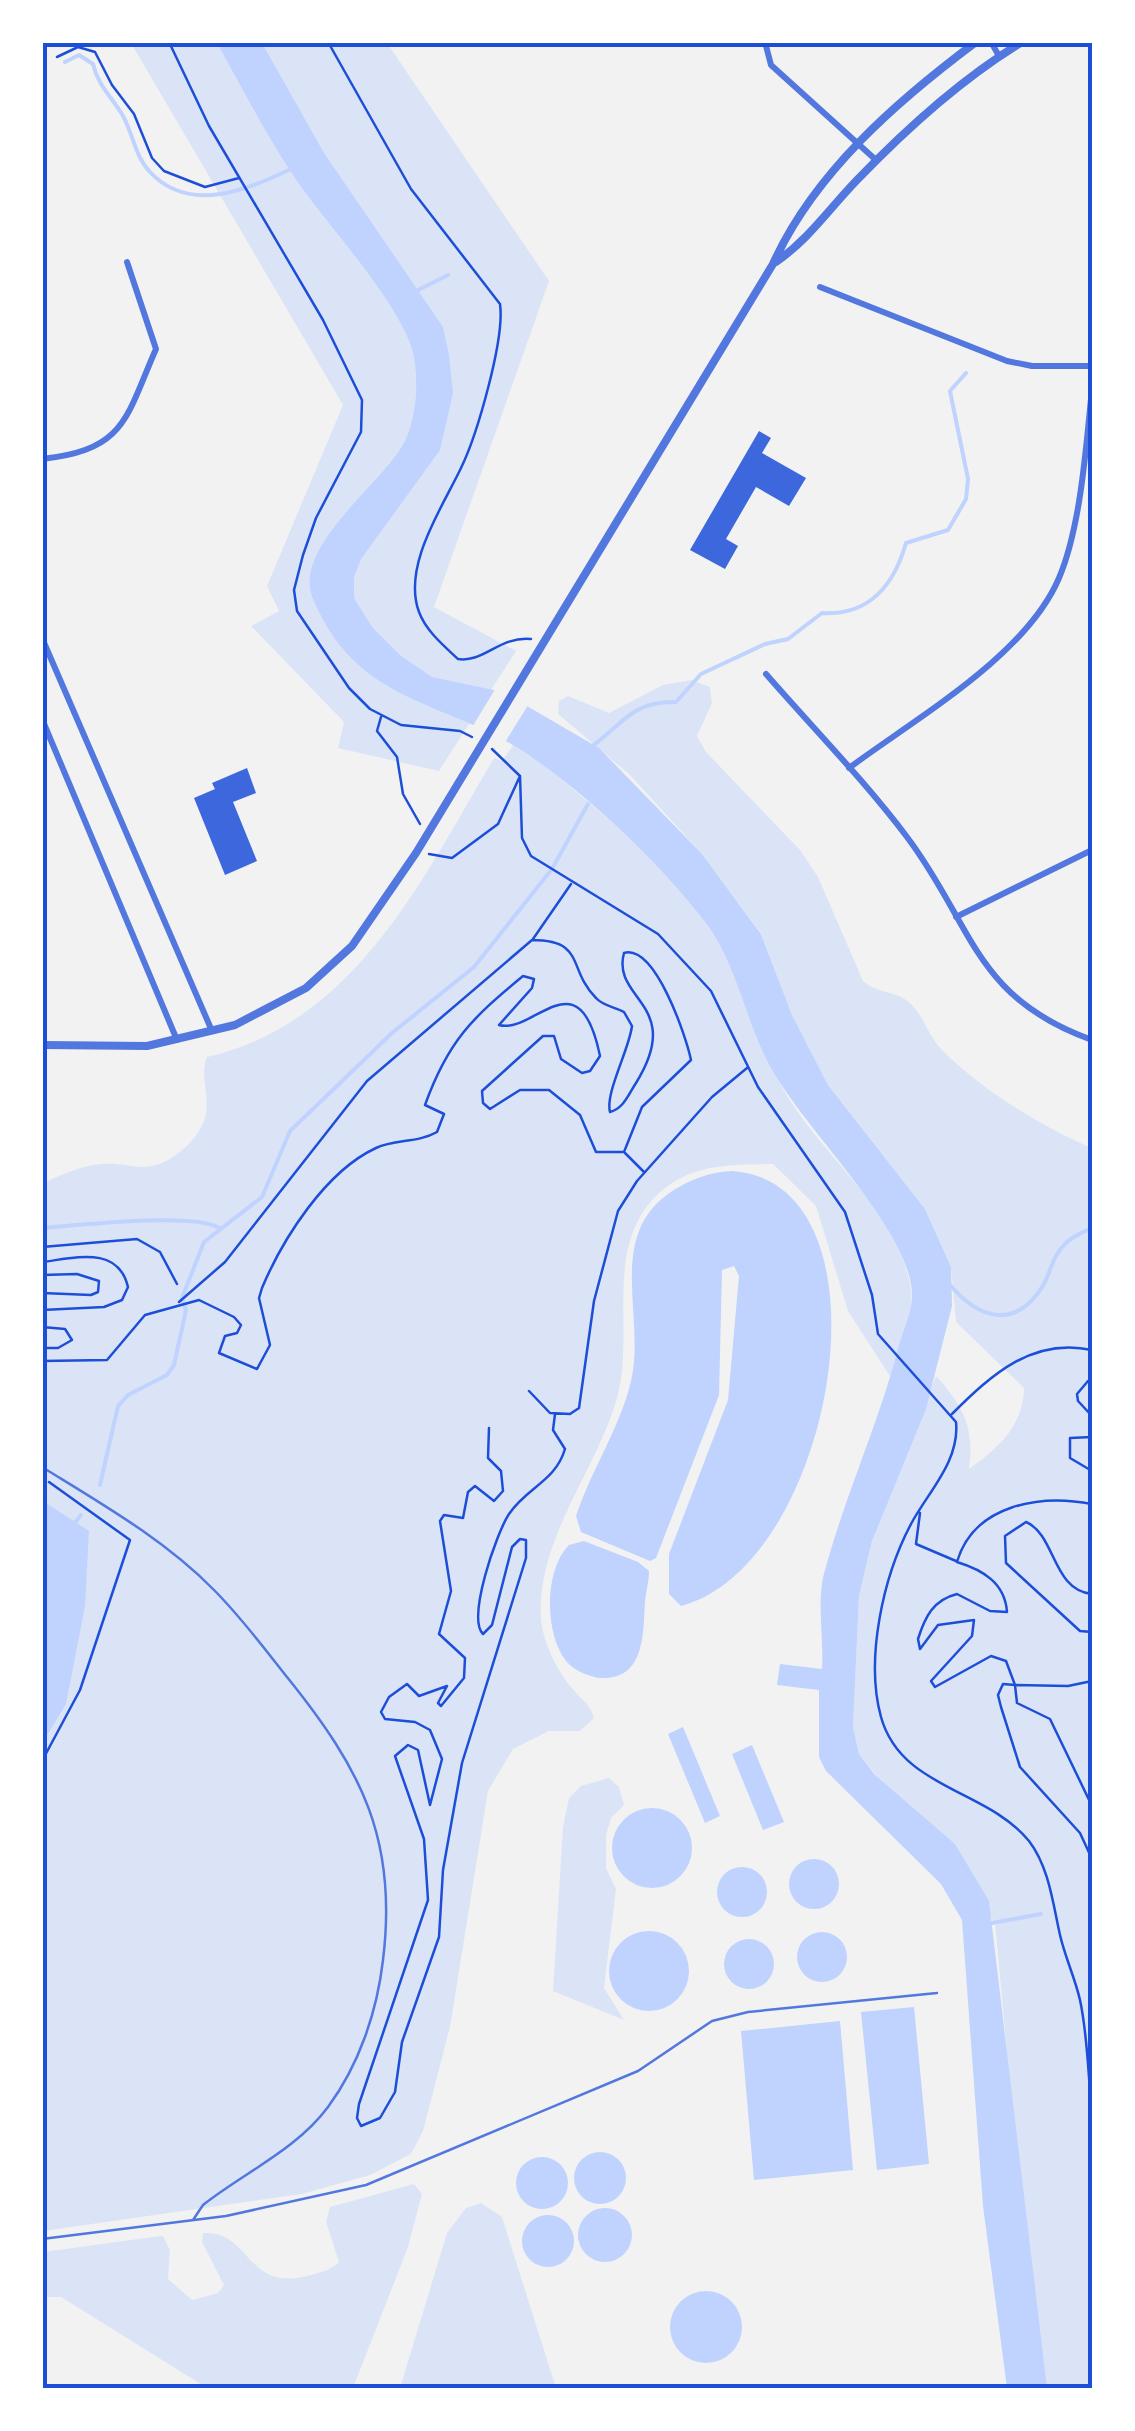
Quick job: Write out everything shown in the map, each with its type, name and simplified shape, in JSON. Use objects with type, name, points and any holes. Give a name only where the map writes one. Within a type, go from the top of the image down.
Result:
[{"type":"street","points":[[765,42],[772,65],[876,160]]},
{"type":"street","points":[[42,1044],[147,1046],[212,1032],[269,1011],[328,970],[373,921],[419,848],[772,264],[788,231],[860,142],[976,42]]},
{"type":"street","points":[[991,42],[1000,56]]},
{"type":"street","points":[[772,264],[804,242],[876,160],[1000,56],[1021,43]]},
{"type":"street","points":[[42,459],[99,447],[121,429],[130,412],[156,348],[127,262]]},
{"type":"street","points":[[820,287],[1007,361],[1044,367],[1092,366]]},
{"type":"street","points":[[849,768],[990,662],[1047,602],[1068,552],[1092,388]]},
{"type":"street","points":[[43,638],[212,1032]]},
{"type":"street","points":[[766,674],[927,864],[973,951],[1008,993],[1045,1020],[1092,1040]]},
{"type":"street","points":[[42,719],[178,1040]]},
{"type":"street","points":[[956,918],[1092,850]]},
{"type":"lane","points":[[42,1467],[154,1540],[233,1610],[343,1750],[368,1799],[382,1848],[388,1913],[382,1972],[363,2042],[348,2076],[313,2124],[203,2204],[193,2220]]},
{"type":"lane","points":[[42,2239],[193,2220],[380,2180],[527,2113],[644,2068],[716,2020],[938,1993]]},
{"type":"path","points":[[169,42],[209,126],[350,370],[363,404],[361,432],[316,518],[296,578],[296,607],[353,694],[381,716],[401,725],[464,732],[508,760],[520,776],[522,838],[528,853],[650,929],[683,957],[711,992],[748,1068],[845,1212],[872,1295],[880,1338],[952,1414],[957,1431],[952,1454],[895,1561],[882,1614],[878,1658],[880,1714],[895,1746],[917,1769],[992,1809],[1034,1848],[1080,2000],[1092,2114]]},
{"type":"path","points":[[328,42],[411,189],[500,304],[483,410],[429,533],[415,593],[418,610],[438,641],[458,660],[476,658],[510,638],[543,644]]},
{"type":"path","points":[[57,57],[78,47],[95,52],[112,85],[134,114],[152,158],[170,175],[205,187],[240,177]]},
{"type":"path","points":[[381,716],[378,734],[396,756],[410,810],[428,832]]},
{"type":"path","points":[[419,848],[443,859],[470,848],[500,822],[520,776]]},
{"type":"path","points":[[180,1302],[226,1262],[367,1081],[532,940],[570,882]]},
{"type":"path","points":[[532,940],[557,940],[569,950],[600,1004],[624,1012],[632,1026],[625,1060],[609,1099],[610,1112],[620,1107],[638,1079],[655,1039],[646,1006],[626,982],[624,953],[640,956],[666,988],[691,1060],[642,1107],[624,1152]]},
{"type":"path","points":[[42,1362],[107,1360],[145,1315],[187,1300],[199,1300],[234,1317],[240,1330],[225,1336],[219,1353],[257,1369],[270,1345],[259,1298],[268,1274],[296,1231],[339,1171],[356,1159],[387,1143],[437,1132],[444,1114],[425,1105],[446,1052],[467,1022],[523,976],[534,979],[532,988],[499,1025],[518,1024],[551,1004],[564,1003],[590,1022],[600,1056],[594,1068],[582,1073],[561,1059],[554,1036],[543,1036],[494,1076],[482,1091],[483,1103],[490,1109],[520,1090],[549,1090],[580,1114],[596,1152],[624,1152],[645,1173]]},
{"type":"path","points":[[529,1391],[542,1409],[555,1414],[574,1413],[580,1406],[589,1324],[610,1232],[622,1202],[712,1097],[748,1068]]},
{"type":"path","points":[[42,1247],[136,1239],[160,1252],[176,1284]]},
{"type":"path","points":[[42,1262],[108,1258],[118,1265],[128,1287],[122,1300],[104,1307],[42,1310]]},
{"type":"path","points":[[42,1275],[77,1274],[99,1281],[98,1292],[91,1294],[42,1293]]},
{"type":"path","points":[[42,1327],[64,1330],[72,1340],[58,1348],[42,1348]]},
{"type":"path","points":[[952,1414],[1034,1350],[1064,1345],[1092,1350]]},
{"type":"path","points":[[1092,1382],[1088,1381],[1077,1394],[1078,1401],[1092,1416]]},
{"type":"path","points":[[489,1428],[488,1458],[501,1472],[503,1491],[494,1501],[475,1486],[468,1492],[463,1518],[444,1515],[440,1521],[451,1591],[439,1634],[446,1644],[462,1652],[464,1678],[441,1706],[446,1686],[419,1696],[408,1684],[389,1697],[381,1712],[385,1718],[414,1722],[430,1730],[442,1759],[430,1805],[418,1750],[408,1745],[396,1756],[424,1840],[428,1900],[359,2104],[356,2118],[361,2126],[374,2124],[392,2101],[402,2042],[440,1937],[443,1870],[460,1773],[527,1543],[520,1538],[512,1548],[492,1625],[481,1634],[479,1616],[493,1548],[510,1513],[558,1467],[565,1449],[553,1430],[555,1414]]},
{"type":"path","points":[[1092,1437],[1076,1435],[1069,1447],[1070,1458],[1092,1472]]},
{"type":"path","points":[[42,1478],[130,1540],[80,1690],[42,1761]]},
{"type":"path","points":[[957,1562],[962,1544],[986,1520],[1010,1508],[1038,1498],[1092,1504]]},
{"type":"path","points":[[919,1510],[922,1522],[916,1544],[977,1568],[1006,1596],[1006,1612],[990,1611],[957,1594],[943,1598],[923,1622],[918,1639],[920,1649],[938,1624],[974,1620],[972,1636],[932,1680],[935,1688],[991,1656],[1006,1661],[1017,1704],[1050,1720],[1092,1806]]},
{"type":"path","points":[[1092,1594],[1075,1588],[1061,1573],[1036,1526],[1026,1522],[1006,1536],[1002,1548],[1006,1563],[1080,1631],[1092,1632]]},
{"type":"path","points":[[1092,1681],[1068,1686],[1003,1684],[998,1694],[1020,1768],[1080,1833],[1092,1859]]},
{"type":"shaded area","points":[[131,43],[387,43],[549,281],[434,607],[516,651],[439,771],[338,748],[344,722],[251,626],[279,611],[267,586],[343,405]]},
{"type":"shaded area","points":[[692,680],[710,687],[712,703],[697,736],[706,752],[800,850],[818,877],[863,981],[911,1004],[942,1050],[993,1093],[1092,1148],[1092,2388],[1047,2388],[1017,2160],[995,1923],[859,1754],[853,1727],[859,1596],[872,1541],[936,1376],[965,1418],[970,1441],[969,1469],[990,1453],[1014,1425],[1024,1388],[956,1322],[951,1267],[925,1209],[828,1085],[792,1015],[761,933],[702,854],[630,775],[558,714],[559,701],[568,696],[609,713],[663,685]]},
{"type":"shaded area","points":[[516,741],[629,837],[682,890],[723,950],[783,1089],[894,1239],[912,1300],[891,1378],[848,1311],[816,1206],[773,1164],[694,1172],[653,1199],[638,1220],[629,1244],[623,1295],[622,1373],[617,1398],[608,1426],[557,1534],[542,1590],[541,1619],[548,1646],[561,1673],[594,1718],[580,1731],[549,1731],[513,1749],[488,1791],[450,2027],[423,2131],[411,2154],[370,2175],[302,2194],[43,2231],[42,1184],[94,1165],[160,1164],[188,1145],[205,1118],[207,1057],[259,1039],[305,1013],[345,979],[412,895],[494,758],[502,761]]},
{"type":"shaded area","points":[[609,1778],[619,1787],[624,1805],[611,1818],[606,1835],[606,1868],[616,1889],[604,1988],[624,2020],[553,1991],[563,1827],[569,1798],[581,1786]]},
{"type":"shaded area","points":[[414,2184],[422,2194],[408,2247],[353,2388],[207,2388],[61,2297],[43,2297],[43,2252],[163,2236],[170,2250],[168,2279],[192,2300],[218,2293],[224,2285],[202,2242],[203,2233],[231,2241],[273,2276],[289,2279],[319,2273],[339,2262],[326,2222],[330,2207]]},
{"type":"shaded area","points":[[481,2203],[502,2217],[556,2388],[400,2388],[447,2233],[466,2208]]},
{"type":"water","points":[[217,43],[262,43],[324,153],[443,327],[453,393],[440,450],[361,559],[354,577],[354,598],[372,627],[401,656],[432,677],[503,692],[599,748],[702,854],[761,934],[792,1015],[828,1085],[925,1209],[951,1267],[952,1306],[926,1409],[872,1541],[859,1596],[853,1727],[859,1754],[875,1775],[955,1844],[989,1901],[1047,2388],[1007,2388],[983,2206],[962,1920],[941,1884],[826,1771],[819,1757],[819,1690],[777,1685],[780,1664],[822,1669],[822,1581],[910,1312],[912,1294],[907,1268],[876,1211],[771,1068],[717,940],[668,878],[602,813],[533,758],[502,739],[381,682],[355,662],[332,635],[313,599],[310,579],[315,558],[343,516],[405,441],[415,403],[415,363],[398,318],[291,172]]},
{"type":"water","points":[[732,1171],[784,1191],[817,1238],[831,1303],[828,1377],[810,1453],[778,1522],[735,1576],[681,1606],[669,1594],[669,1554],[728,1400],[739,1276],[734,1266],[722,1270],[719,1395],[656,1558],[650,1561],[581,1532],[576,1516],[631,1381],[633,1257],[638,1233],[649,1212],[668,1194],[699,1178]]},
{"type":"water","points":[[43,1501],[89,1531],[85,1606],[66,1704],[43,1742]]},
{"type":"water","points":[[584,1541],[638,1562],[649,1571],[639,1652],[627,1671],[616,1676],[601,1678],[574,1668],[559,1650],[554,1636],[550,1603],[555,1570],[569,1545]]},
{"type":"water","points":[[683,1727],[720,1816],[705,1823],[668,1734]]},
{"type":"water","points":[[752,1745],[784,1822],[763,1830],[732,1754]]},
{"type":"water","points":[[652,1808],[667,1811],[680,1820],[689,1833],[689,1863],[680,1876],[667,1885],[652,1888],[637,1885],[624,1876],[615,1863],[612,1848],[615,1833],[624,1820],[637,1811]]},
{"type":"water","points":[[814,1859],[832,1866],[839,1884],[832,1902],[814,1909],[796,1902],[789,1884],[796,1866]]},
{"type":"water","points":[[742,1867],[760,1874],[767,1892],[760,1910],[742,1917],[724,1910],[717,1892],[724,1874]]},
{"type":"water","points":[[649,1931],[664,1934],[677,1943],[686,1956],[686,1986],[677,1999],[664,2008],[649,2011],[634,2008],[621,1999],[612,1986],[609,1971],[612,1956],[621,1943],[634,1934]]},
{"type":"water","points":[[822,1932],[840,1939],[847,1957],[840,1975],[822,1982],[804,1975],[797,1957],[804,1939]]},
{"type":"water","points":[[749,1939],[767,1946],[774,1964],[767,1982],[749,1989],[731,1982],[724,1964],[731,1946]]},
{"type":"water","points":[[914,2007],[929,2164],[877,2170],[861,2012]]},
{"type":"water","points":[[840,2021],[853,2170],[754,2180],[741,2031]]},
{"type":"water","points":[[600,2152],[618,2160],[626,2178],[618,2196],[600,2204],[582,2196],[574,2178],[582,2160]]},
{"type":"water","points":[[542,2157],[560,2165],[568,2183],[560,2201],[542,2209],[524,2201],[516,2183],[524,2165]]},
{"type":"water","points":[[605,2208],[624,2216],[632,2235],[624,2254],[605,2262],[586,2254],[578,2235],[586,2216]]},
{"type":"water","points":[[548,2215],[566,2223],[574,2241],[566,2259],[548,2267],[530,2259],[522,2241],[530,2223]]},
{"type":"water","points":[[706,2291],[732,2301],[742,2327],[732,2353],[706,2363],[680,2353],[670,2327],[680,2301]]},
{"type":"pier","points":[[497,686],[530,702],[504,744],[471,729]]},
{"type":"building","points":[[759,431],[771,438],[762,453],[806,478],[789,506],[756,487],[726,539],[738,546],[725,569],[690,550]]},
{"type":"building","points":[[247,768],[256,793],[233,802],[257,861],[225,875],[194,798],[215,789],[212,783]]},
{"type":"waterway","points":[[65,62],[79,55],[93,64],[123,116],[141,159],[166,185],[183,192],[220,194],[258,184],[293,168]]},
{"type":"waterway","points":[[416,291],[448,275]]},
{"type":"waterway","points":[[591,747],[638,709],[676,702],[701,674],[765,644],[788,639],[822,613],[839,613],[866,603],[887,584],[906,543],[948,530],[966,499],[968,479],[950,391],[966,373]]},
{"type":"waterway","points":[[100,1485],[118,1406],[128,1395],[167,1375],[174,1365],[186,1310],[182,1298],[204,1242],[262,1197],[290,1131],[392,1033],[474,967],[552,869],[588,804]]},
{"type":"waterway","points":[[42,1228],[162,1220],[206,1223],[219,1228]]},
{"type":"waterway","points":[[950,1285],[985,1312],[1010,1314],[1033,1299],[1066,1243],[1092,1228]]},
{"type":"waterway","points":[[74,1524],[81,1515]]},
{"type":"waterway","points":[[992,1923],[1041,1914]]}]
